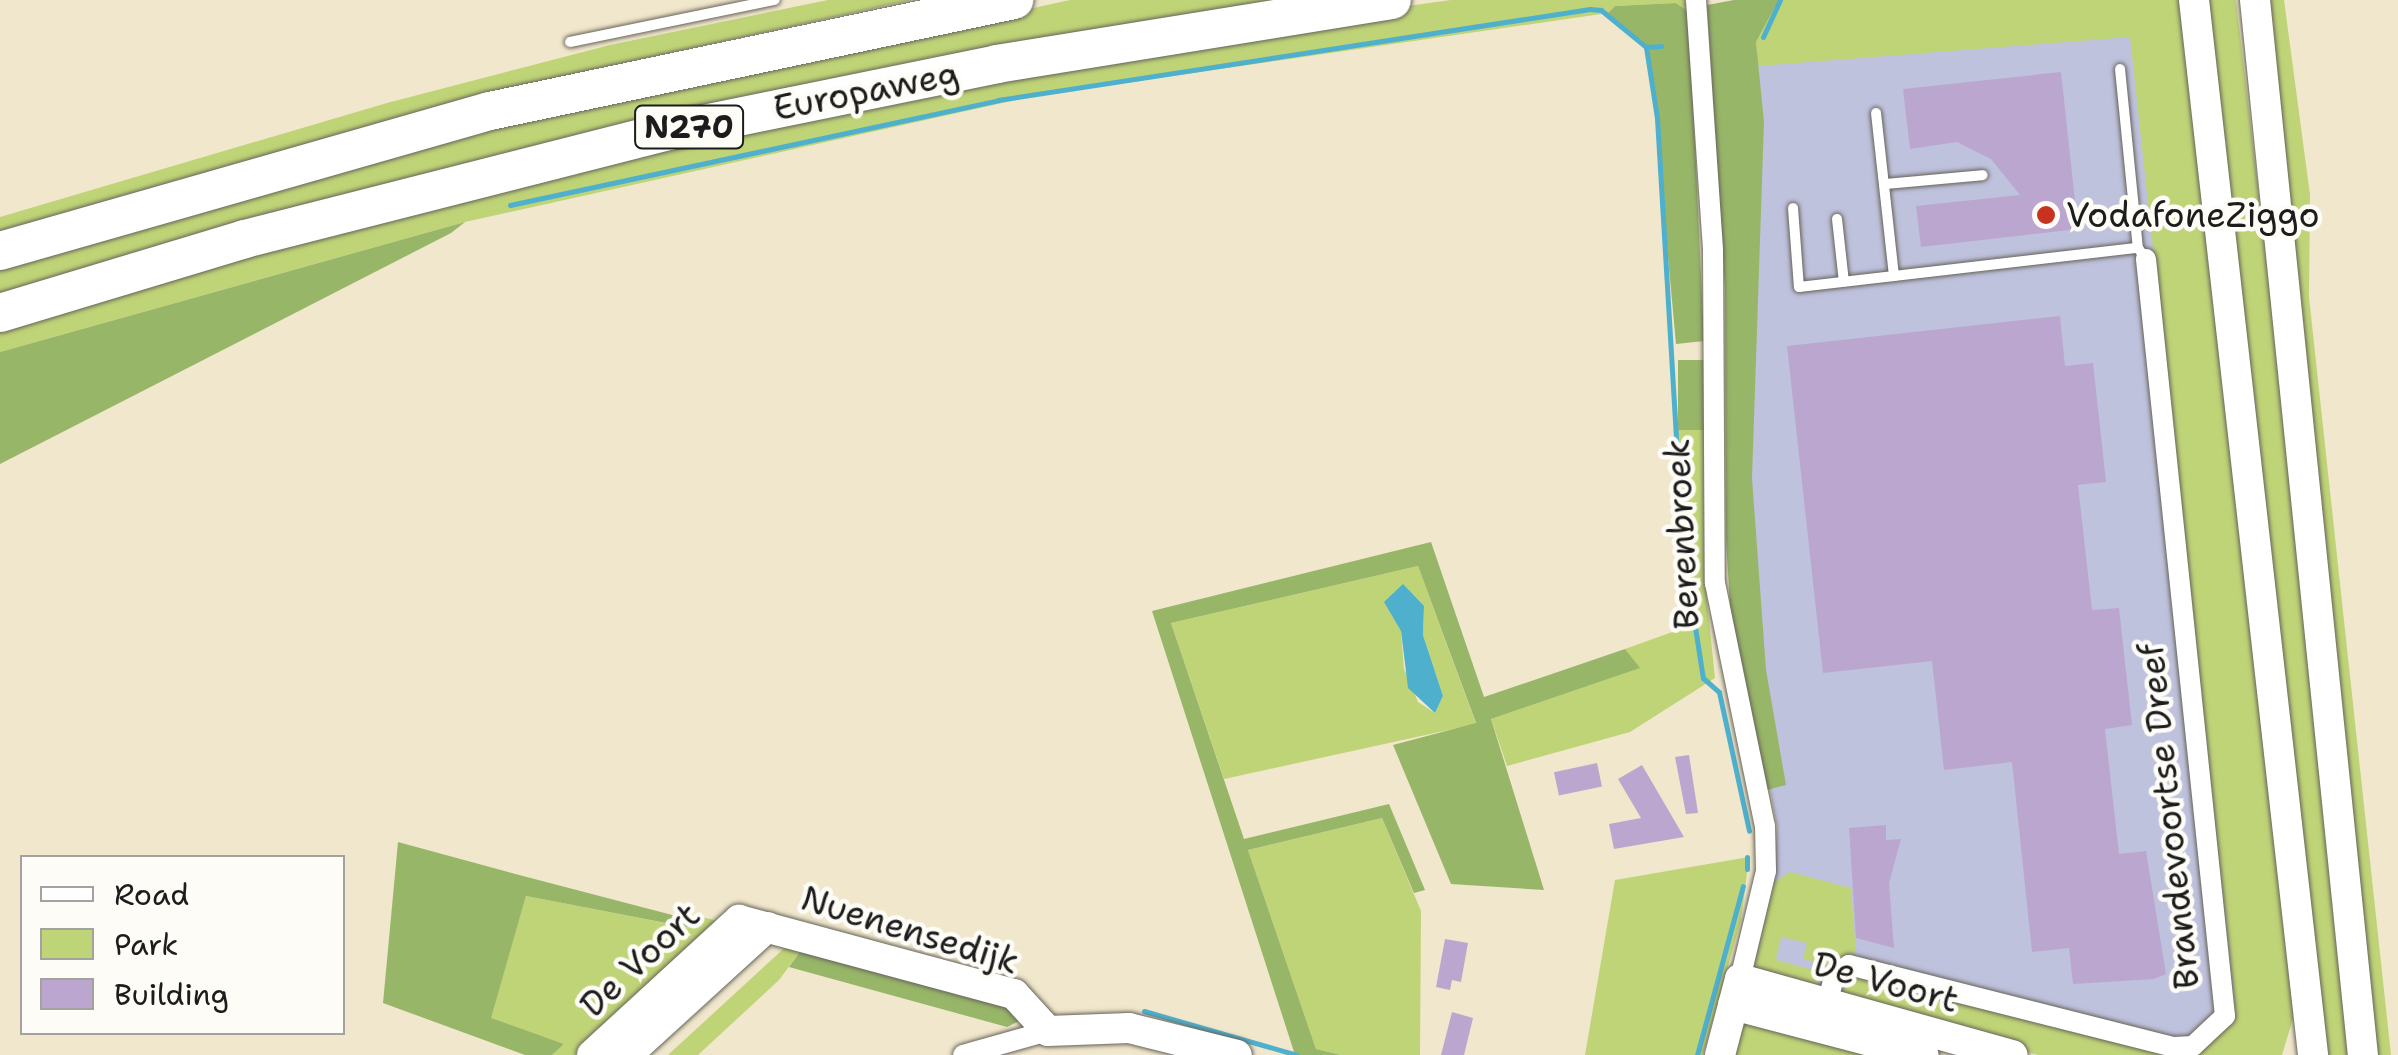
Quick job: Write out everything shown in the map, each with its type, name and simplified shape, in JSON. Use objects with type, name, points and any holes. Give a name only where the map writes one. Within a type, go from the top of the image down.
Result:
[{"type":"highway","name":"Europaweg","points":[[0,251],[490,112],[1014,0]]},
{"type":"highway","name":"Europaweg","points":[[0,313],[245,239],[650,135],[997,64],[1392,0]]},
{"type":"main road","points":[[2194,0],[2313,1055]]},
{"type":"main road","points":[[2255,0],[2363,1055]]},
{"type":"main road","name":"De Voort","points":[[592,1055],[753,924]]},
{"type":"main road","name":"De Voort","points":[[627,1055],[753,924]]},
{"type":"main road","name":"Nuenensedijk","points":[[753,924],[1014,994],[1048,1031]]},
{"type":"main road","points":[[2290,1055],[2306,984]]},
{"type":"main road","name":"De Voort","points":[[1737,992],[1823,1016],[2013,1055]]},
{"type":"main road","name":"Berenbroek","points":[[1720,1055],[1737,992]]},
{"type":"main road","name":"De Voort","points":[[1823,1016],[1924,1055]]},
{"type":"main road","points":[[1048,1031],[1129,1028],[1237,1055]]},
{"type":"street","name":"Berenbroek","points":[[1696,0],[1714,250],[1715,583],[1765,826],[1766,871],[1737,992]]},
{"type":"street","name":"Brandevoortse Dreef","points":[[1823,1016],[1834,976],[1849,965],[2174,1047],[2194,1046],[2226,1016],[2142,254]]},
{"type":"street","points":[[963,1055],[1048,1031]]},
{"type":"lane","points":[[570,42],[774,0]]},
{"type":"lane","points":[[1793,208],[1799,287],[2142,254],[2120,70]]},
{"type":"lane","points":[[1876,113],[1894,276]]},
{"type":"lane","points":[[1885,184],[1983,175]]},
{"type":"lane","points":[[1836,218],[1844,282]]},
{"type":"shaded area","points":[[2165,9],[2267,1040],[2089,1055],[1761,973],[1753,960],[1774,878],[1777,826],[1744,654],[1746,57]]},
{"type":"green space","points":[[828,0],[911,0],[523,85],[0,232],[0,217],[387,103],[610,45]]},
{"type":"green space","points":[[1070,0],[1316,0],[0,300],[0,262],[423,141]]},
{"type":"green space","points":[[1451,0],[1685,0],[1686,10],[1676,3],[1615,6],[1608,13],[1034,96],[465,222],[0,352],[0,330],[276,249],[665,149],[1225,31]]},
{"type":"green space","points":[[1734,0],[1779,0],[1756,42],[1764,122],[1752,478],[1766,670],[1786,785],[1767,790],[1732,639],[1726,539],[1725,289],[1707,5]]},
{"type":"green space","points":[[1779,0],[2185,0],[2297,1005],[2282,1055],[2038,1055],[1853,1006],[1842,994],[1852,975],[2165,1050],[2232,1016],[2235,1002],[2130,37],[1758,66],[1756,42]]},
{"type":"green space","points":[[2203,0],[2236,0],[2359,1055],[2319,1055]]},
{"type":"green space","points":[[2270,0],[2284,0],[2310,195],[2309,297],[2391,1055],[2368,1055]]},
{"type":"green space","points":[[1676,3],[1689,12],[1704,341],[1676,344],[1649,50],[1608,13],[1615,6]]},
{"type":"green space","points":[[465,222],[451,233],[0,464],[0,352]]},
{"type":"green space","points":[[1678,360],[1705,360],[1705,430],[1678,430]]},
{"type":"green space","points":[[1678,429],[1705,430],[1705,582],[1715,678],[1630,732],[1507,766],[1491,719],[1639,668],[1625,649],[1689,626],[1677,557]]},
{"type":"green space","points":[[1431,542],[1484,697],[1625,649],[1640,668],[1491,719],[1544,890],[1451,884],[1393,745],[1476,723],[1418,566],[1171,623],[1244,839],[1389,804],[1425,890],[1414,893],[1382,818],[1248,850],[1316,1049],[1341,1055],[1295,1055],[1152,611]]},
{"type":"green space","points":[[1418,566],[1476,724],[1224,779],[1171,623]],"holes":[[[1424,606],[1423,635],[1443,696],[1435,713],[1418,702],[1404,669],[1401,631]]]},
{"type":"green space","points":[[1382,818],[1421,911],[1420,1055],[1341,1055],[1316,1049],[1248,850]]},
{"type":"green space","points":[[398,842],[699,922],[692,928],[526,896],[491,1018],[564,1044],[552,1055],[525,1055],[383,1003]]},
{"type":"green space","points":[[1749,857],[1741,920],[1703,1055],[1585,1055],[1615,880]]},
{"type":"green space","points":[[1790,872],[1851,888],[1856,952],[1828,965],[1803,959],[1807,943],[1781,937],[1776,960],[1824,973],[1814,989],[1758,974],[1755,966],[1772,884]]},
{"type":"green space","points":[[526,896],[691,928],[702,917],[730,924],[575,1055],[552,1055],[564,1044],[490,1019]]},
{"type":"green space","points":[[792,941],[805,945],[779,980],[698,1055],[668,1055]]},
{"type":"green space","points":[[805,945],[1014,1008],[1021,1020],[1007,1027],[789,967]]},
{"type":"green space","points":[[1743,1020],[1909,1055],[1726,1055]]},
{"type":"water","points":[[1403,584],[1424,606],[1423,635],[1443,696],[1435,713],[1408,688],[1401,631],[1384,602]]},
{"type":"building","points":[[2061,72],[2078,229],[1921,247],[1916,206],[2020,195],[1991,159],[1957,142],[1910,149],[1903,89]]},
{"type":"building","points":[[2060,316],[2065,366],[2093,363],[2106,482],[2078,485],[2092,610],[2119,608],[2132,725],[2105,729],[2119,854],[2146,851],[2166,974],[2154,979],[2073,984],[2069,948],[2032,952],[2012,762],[1944,770],[1932,661],[1823,673],[1787,346]]},
{"type":"building","points":[[1689,755],[1698,813],[1686,814],[1675,757]]},
{"type":"building","points":[[1597,763],[1602,786],[1559,796],[1554,772]]},
{"type":"building","points":[[1642,765],[1684,837],[1614,849],[1609,824],[1641,818],[1618,779]]},
{"type":"building","points":[[1886,825],[1886,840],[1901,839],[1889,883],[1894,948],[1856,938],[1849,828]]},
{"type":"building","points":[[1445,939],[1468,943],[1461,982],[1452,980],[1450,990],[1436,987]]},
{"type":"building","points":[[1452,1012],[1473,1018],[1464,1055],[1441,1055]]},
{"type":"waterway","points":[[1763,37],[1780,0]]},
{"type":"waterway","points":[[510,205],[998,100],[1590,9],[1601,10],[1646,47]]},
{"type":"waterway","points":[[1661,46],[1646,47],[1657,118],[1682,543],[1703,678],[1719,692],[1749,831]]},
{"type":"waterway","points":[[1747,857],[1747,869]]},
{"type":"waterway","points":[[1697,1055],[1743,886]]},
{"type":"waterway","points":[[1144,1011],[1297,1055]]},
{"type":"place","name":"VodafoneZiggo","points":[[2046,215]]}]
